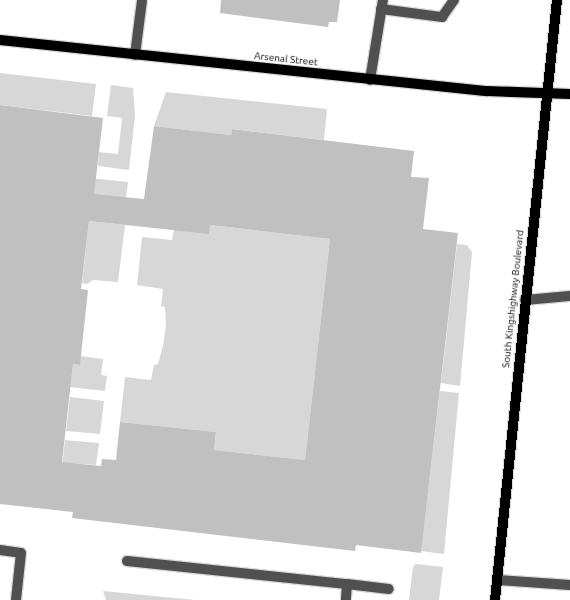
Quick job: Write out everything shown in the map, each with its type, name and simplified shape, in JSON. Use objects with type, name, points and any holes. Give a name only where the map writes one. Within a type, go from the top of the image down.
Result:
[{"type":"main road","name":"South Kingshighway Boulevard","points":[[495,600],[546,94],[557,0]]},
{"type":"main road","name":"Arsenal Street","points":[[0,40],[370,80],[487,91],[570,94]]},
{"type":"street","points":[[135,55],[142,0]]},
{"type":"street","points":[[370,80],[382,4],[442,17],[454,0]]},
{"type":"street","points":[[525,300],[570,296]]},
{"type":"street","points":[[0,550],[21,553],[16,600]]},
{"type":"street","points":[[127,560],[389,589]]},
{"type":"street","points":[[498,580],[570,585]]},
{"type":"street","points":[[346,600],[347,584]]},
{"type":"shaded area","points":[[0,73],[96,84],[92,116],[0,105]]},
{"type":"shaded area","points":[[111,85],[133,88],[135,116],[129,170],[98,166],[99,152],[118,154],[122,118],[107,116]]},
{"type":"shaded area","points":[[166,92],[327,109],[324,140],[232,129],[231,135],[154,126]]},
{"type":"shaded area","points":[[90,178],[128,182],[126,197],[87,204]]},
{"type":"shaded area","points":[[89,221],[125,225],[118,282],[93,280],[87,284],[82,283]]},
{"type":"shaded area","points":[[210,225],[330,239],[305,460],[214,450],[216,432],[120,422],[125,377],[151,380],[154,365],[158,364],[163,346],[166,324],[165,307],[161,306],[163,289],[137,285],[142,237],[172,240],[174,230]]},
{"type":"shaded area","points":[[457,244],[467,245],[472,252],[460,386],[441,383]]},
{"type":"shaded area","points":[[81,356],[103,359],[101,375],[107,376],[105,391],[70,387],[73,364],[79,365]]},
{"type":"shaded area","points":[[440,391],[459,393],[444,554],[421,551]]},
{"type":"shaded area","points":[[70,397],[104,401],[100,434],[66,431]]},
{"type":"shaded area","points":[[65,440],[99,443],[96,465],[71,463],[62,466]]},
{"type":"shaded area","points":[[416,564],[443,567],[439,600],[409,600],[413,567]]},
{"type":"shaded area","points":[[103,591],[195,600],[106,600]]},
{"type":"building","points":[[221,0],[340,0],[337,22],[329,22],[328,27],[220,13]]},
{"type":"building","points":[[0,105],[103,118],[94,194],[144,199],[154,126],[231,135],[232,129],[414,151],[411,177],[429,178],[423,229],[458,233],[421,553],[356,545],[355,551],[72,518],[73,512],[0,504]],"holes":[[[89,221],[209,234],[210,225],[330,239],[305,460],[214,450],[216,432],[120,422],[116,460],[102,459],[101,466],[62,462],[73,364],[80,365],[88,290],[81,289]]]}]
